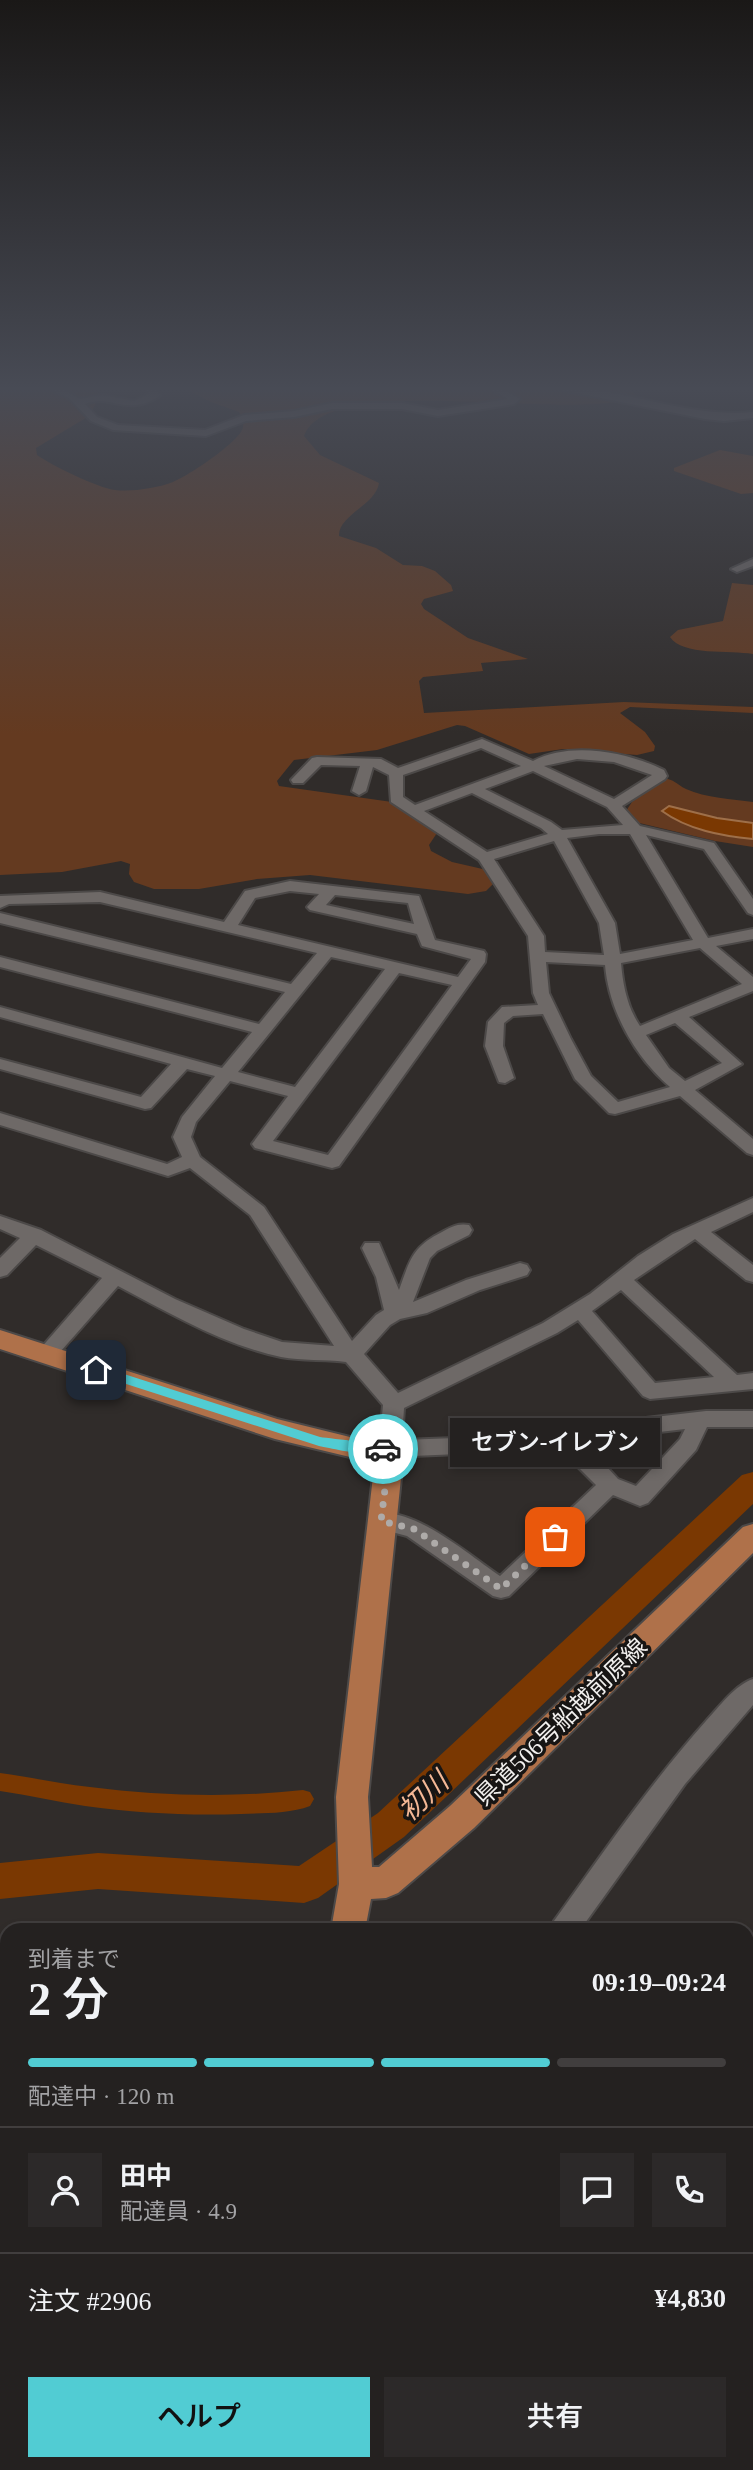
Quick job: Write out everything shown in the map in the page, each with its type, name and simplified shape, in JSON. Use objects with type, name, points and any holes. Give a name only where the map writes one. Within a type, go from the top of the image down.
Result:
[{"type":"main road","points":[[0,1339],[308,1438],[350,1447],[390,1449],[352,1797],[356,1884],[349,1923]]},
{"type":"main road","name":"県道506号船越前原線","points":[[356,1884],[386,1882],[462,1817],[753,1535]]},
{"type":"street","points":[[737,569],[753,562]]},
{"type":"street","points":[[396,773],[475,744],[488,744],[612,804],[634,828],[703,943],[753,985],[636,1033]]},
{"type":"street","points":[[414,810],[546,759],[600,757],[659,773],[660,776],[631,796],[612,804]]},
{"type":"street","points":[[298,780],[317,761],[381,763],[396,773]]},
{"type":"street","points":[[359,791],[368,762]]},
{"type":"street","points":[[396,773],[394,796],[485,857],[533,929],[539,957],[541,993],[548,1009],[584,1079],[615,1110],[681,1090],[733,1064],[677,1016]]},
{"type":"street","points":[[473,788],[546,825],[557,834],[607,923],[619,1003],[636,1033],[663,1072],[681,1090],[753,1149]]},
{"type":"street","points":[[485,857],[557,834],[634,828],[709,846],[747,891],[753,909]]},
{"type":"street","points":[[228,928],[250,894],[290,886],[331,890],[414,899],[428,943],[478,954],[479,959],[332,1162],[261,1144],[395,967]]},
{"type":"street","points":[[331,890],[314,907],[424,931]]},
{"type":"street","points":[[0,903],[5,899],[100,897],[462,983]]},
{"type":"street","points":[[0,918],[296,990]]},
{"type":"street","points":[[539,957],[611,960],[753,934]]},
{"type":"street","points":[[327,951],[188,1121],[182,1137],[192,1160],[257,1211],[351,1355],[382,1387],[394,1404],[390,1449],[482,1445],[703,1419],[753,1419]]},
{"type":"street","points":[[0,962],[263,1030]]},
{"type":"street","points":[[505,1078],[494,1046],[496,1022],[508,1011],[548,1009]]},
{"type":"street","points":[[0,1012],[299,1094]]},
{"type":"street","points":[[0,1064],[145,1104],[183,1062]]},
{"type":"street","points":[[0,1119],[168,1170],[192,1160]]},
{"type":"street","points":[[394,1404],[465,1372],[580,1310],[621,1279],[696,1230],[753,1204]]},
{"type":"street","points":[[0,1222],[52,1242],[168,1305],[274,1347],[351,1355]]},
{"type":"street","points":[[395,1313],[407,1298],[421,1256],[430,1246],[462,1230]]},
{"type":"street","points":[[696,1230],[753,1275]]},
{"type":"street","points":[[0,1270],[34,1235]]},
{"type":"street","points":[[372,1248],[386,1277],[395,1313]]},
{"type":"street","points":[[351,1355],[383,1320],[395,1313],[420,1308],[473,1285],[520,1270]]},
{"type":"street","points":[[47,1354],[114,1278]]},
{"type":"street","points":[[621,1279],[743,1382]]},
{"type":"street","points":[[580,1310],[650,1391],[743,1382]]},
{"type":"street","points":[[569,1436],[578,1453],[610,1485],[640,1497],[688,1444],[703,1419]]},
{"type":"street","points":[[381,1521],[414,1529],[501,1589],[610,1485]]},
{"type":"street","points":[[570,1923],[626,1839],[676,1773],[719,1722],[753,1689]]},
{"type":"shaded area","points":[[0,503],[365,503],[344,522],[339,536],[376,548],[403,565],[422,566],[435,571],[451,585],[453,591],[424,599],[421,604],[424,609],[468,638],[528,659],[481,663],[483,671],[423,677],[419,681],[424,713],[624,702],[753,707],[753,713],[630,707],[620,713],[645,732],[655,746],[654,751],[637,755],[563,749],[529,754],[457,725],[377,750],[294,760],[277,781],[279,786],[392,802],[437,833],[429,845],[431,851],[452,862],[487,870],[494,883],[486,891],[468,894],[310,875],[257,879],[199,889],[154,889],[134,882],[129,874],[130,864],[121,861],[62,872],[0,875]]},
{"type":"shaded area","points":[[732,583],[753,585],[753,654],[695,650],[676,643],[670,637],[678,630],[723,621]]},
{"type":"shaded area","points":[[662,778],[702,794],[753,802],[753,823],[717,818],[669,806],[730,837],[753,839],[753,847],[631,821],[624,814],[632,802]]},
{"type":"shaded area","points":[[669,806],[717,818],[753,823],[753,839],[717,834],[683,823],[662,811]]},
{"type":"waterway","name":"初川","points":[[0,1881],[98,1871],[304,1885],[391,1825],[753,1484]]},
{"type":"waterway","points":[[0,1782],[88,1797],[176,1804],[253,1804],[303,1799]]},
{"type":"way so far","points":[[383,1449],[390,1449],[381,1521],[414,1529],[501,1589],[555,1537]]},
{"type":"place","name":"セブン-イレブン","points":[[555,1537]]},
{"type":"route","points":[[96,1370],[275,1429],[350,1447],[383,1449]]}]
